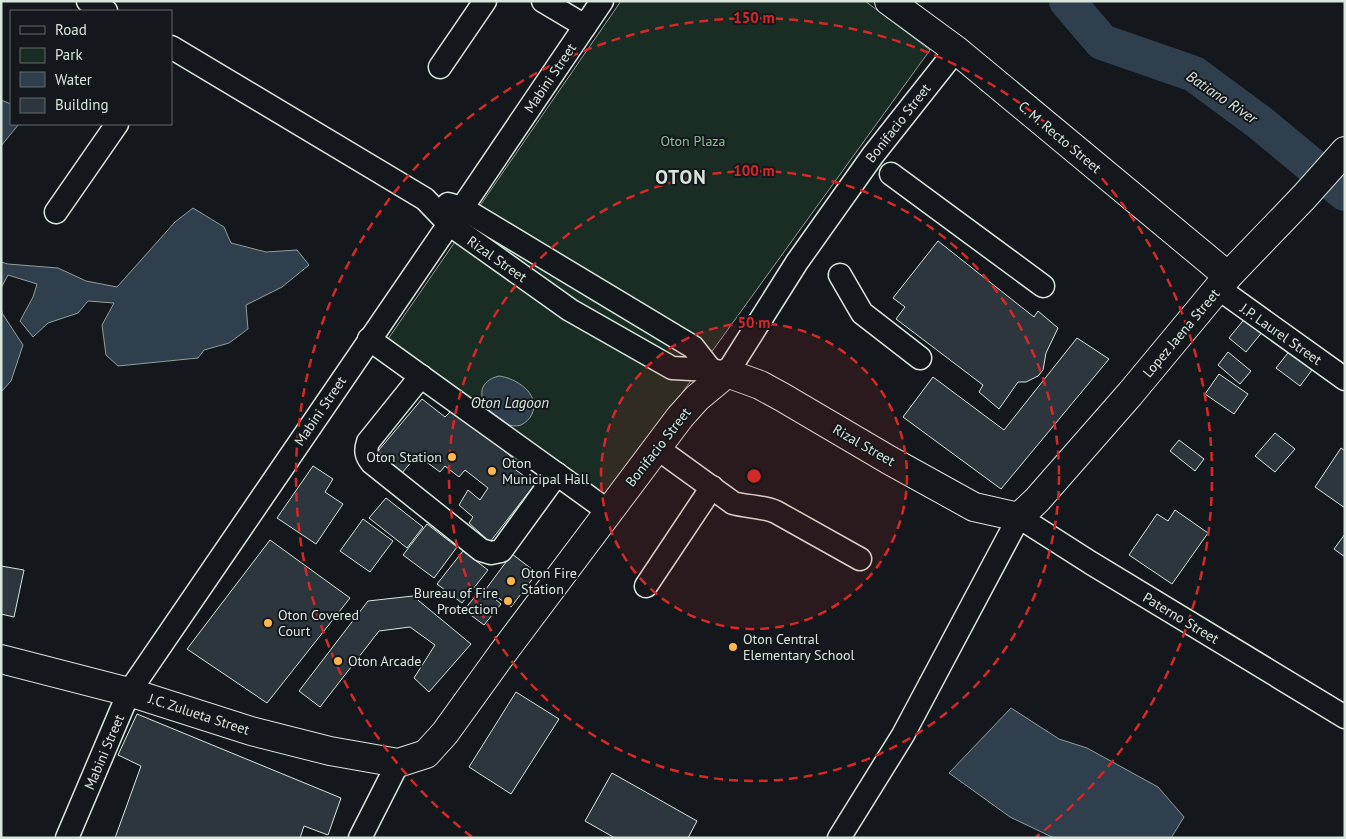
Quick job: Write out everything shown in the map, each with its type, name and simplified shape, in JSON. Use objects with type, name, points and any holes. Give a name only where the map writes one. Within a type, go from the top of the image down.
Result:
[{"type":"main road","name":"C. M. Recto Street","points":[[889,1],[956,50],[1223,282]]},
{"type":"main road","name":"Lopez Jaena Street","points":[[1019,517],[1068,465],[1223,282],[1342,154]]},
{"type":"main road","name":"Bonifacio Street","points":[[398,763],[426,754],[445,733],[608,511],[718,371]]},
{"type":"main road","name":"Rizal Street","points":[[718,371],[760,386],[782,397],[974,507],[1019,517]]},
{"type":"main road","name":"J.C. Zulueta Street","points":[[1,659],[129,692],[251,732],[330,751],[398,763]]},
{"type":"street","points":[[88,1],[104,10]]},
{"type":"street","points":[[440,67],[485,1]]},
{"type":"street","points":[[543,1],[585,26]]},
{"type":"street","name":"Mabini Street","points":[[68,838],[129,692],[602,1]]},
{"type":"street","name":"Rizal Street","points":[[172,49],[425,199],[694,347],[718,371]]},
{"type":"street","name":"Bonifacio Street","points":[[718,371],[873,154],[956,50]]},
{"type":"street","points":[[56,212],[115,125]]},
{"type":"street","points":[[891,174],[1043,286]]},
{"type":"street","name":"Rizal Street","points":[[455,216],[570,310],[672,368],[718,371]]},
{"type":"street","points":[[840,276],[862,313],[920,358]]},
{"type":"street","name":"J.P. Laurel Street","points":[[1223,282],[1345,379]]},
{"type":"street","points":[[369,339],[608,511]]},
{"type":"street","points":[[421,376],[368,442],[365,450],[367,457],[481,550],[491,553],[501,551],[557,474]]},
{"type":"street","points":[[657,448],[734,502],[745,506],[768,508],[860,559]]},
{"type":"street","points":[[646,586],[712,487]]},
{"type":"street","points":[[839,838],[903,735],[1019,517]]},
{"type":"street","name":"Paterno Street","points":[[1019,517],[1091,563],[1345,717]]},
{"type":"street","points":[[360,838],[398,763]]},
{"type":"green space","name":"Oton Plaza","points":[[621,1],[865,1],[930,50],[606,498],[388,339]]},
{"type":"water","points":[[1,100],[10,104],[10,125],[18,125],[1,146]]},
{"type":"water","points":[[193,208],[224,227],[231,243],[266,252],[297,250],[309,265],[282,287],[246,305],[248,329],[229,343],[204,350],[198,358],[118,366],[106,355],[102,325],[114,303],[88,301],[78,313],[48,323],[33,337],[20,321],[33,297],[37,284],[8,275],[1,288],[1,262],[58,268],[86,281],[117,287],[175,222]]},
{"type":"water","points":[[1,307],[2,313],[23,345],[11,381],[1,392]]},
{"type":"water","name":"Oton Lagoon","points":[[499,376],[513,380],[525,388],[533,400],[532,414],[521,425],[512,426],[502,422],[493,416],[486,407],[482,398],[482,389],[488,381]]},
{"type":"water","points":[[1011,708],[1059,739],[1087,748],[1158,787],[1184,817],[1171,838],[1054,838],[1010,817],[949,773]]},
{"type":"building","points":[[938,241],[1034,317],[1038,311],[1058,328],[1046,353],[1043,370],[1038,376],[1026,382],[1018,382],[999,409],[979,392],[983,385],[896,319],[905,307],[893,298]]},
{"type":"building","points":[[1246,317],[1263,331],[1246,352],[1229,338]]},
{"type":"building","points":[[1077,338],[1109,359],[1001,489],[903,417],[933,377],[1004,430]]},
{"type":"building","points":[[1291,349],[1315,366],[1300,386],[1276,368]]},
{"type":"building","points":[[1228,352],[1251,371],[1240,384],[1218,365]]},
{"type":"building","points":[[1219,374],[1248,394],[1234,414],[1205,394]]},
{"type":"building","name":"Oton Municipal Hall","points":[[422,399],[445,417],[453,409],[513,458],[509,465],[535,484],[490,542],[469,523],[473,517],[459,505],[468,490],[480,500],[488,488],[465,470],[459,477],[445,466],[440,472],[417,455],[402,473],[378,451]]},
{"type":"building","points":[[1275,433],[1295,449],[1275,472],[1255,456]]},
{"type":"building","points":[[1179,440],[1204,459],[1195,471],[1170,451]]},
{"type":"building","points":[[1341,448],[1345,451],[1345,508],[1315,487]]},
{"type":"building","points":[[313,466],[333,479],[325,492],[343,504],[316,544],[277,518]]},
{"type":"building","points":[[386,498],[423,527],[407,548],[369,518]]},
{"type":"building","points":[[1175,510],[1208,533],[1172,584],[1129,555],[1157,514],[1168,521]]},
{"type":"building","points":[[363,519],[393,541],[370,572],[340,551]]},
{"type":"building","points":[[427,524],[457,547],[434,578],[403,555]]},
{"type":"building","points":[[1345,534],[1345,557],[1334,549]]},
{"type":"building","name":"Oton Covered Court","points":[[270,540],[350,598],[267,703],[187,649]]},
{"type":"building","points":[[463,551],[488,570],[462,603],[437,584]]},
{"type":"building","name":"Oton Fire Station","points":[[512,554],[537,573],[511,607],[486,589]]},
{"type":"building","points":[[1,566],[24,570],[14,617],[1,614]]},
{"type":"building","points":[[482,588],[501,604],[484,625],[464,610]]},
{"type":"building","name":"Oton Arcade","points":[[413,596],[471,644],[429,692],[414,678],[435,645],[410,627],[379,631],[320,707],[299,691],[368,601]]},
{"type":"building","points":[[516,692],[559,719],[511,794],[469,767]]},
{"type":"building","points":[[137,714],[341,798],[328,835],[304,826],[300,838],[115,838],[141,766],[118,755]]},
{"type":"building","points":[[612,773],[697,821],[688,838],[615,838],[585,821]]},
{"type":"waterway","name":"Batiano River","points":[[1067,1],[1102,42],[1194,74],[1259,122],[1345,193]]},
{"type":"place","name":"Oton Station","points":[[452,457]]},
{"type":"place","name":"Oton Municipal Hall","points":[[492,471]]},
{"type":"place","name":"Oton Fire Station","points":[[511,581]]},
{"type":"place","name":"Bureau of Fire Protection","points":[[508,601]]},
{"type":"place","name":"Oton Covered Court","points":[[268,623]]},
{"type":"place","name":"Oton Central Elementary School","points":[[733,647]]},
{"type":"place","name":"Oton Arcade","points":[[338,661]]},
{"type":"district","name":"OTON","points":[[681,177]]}]
